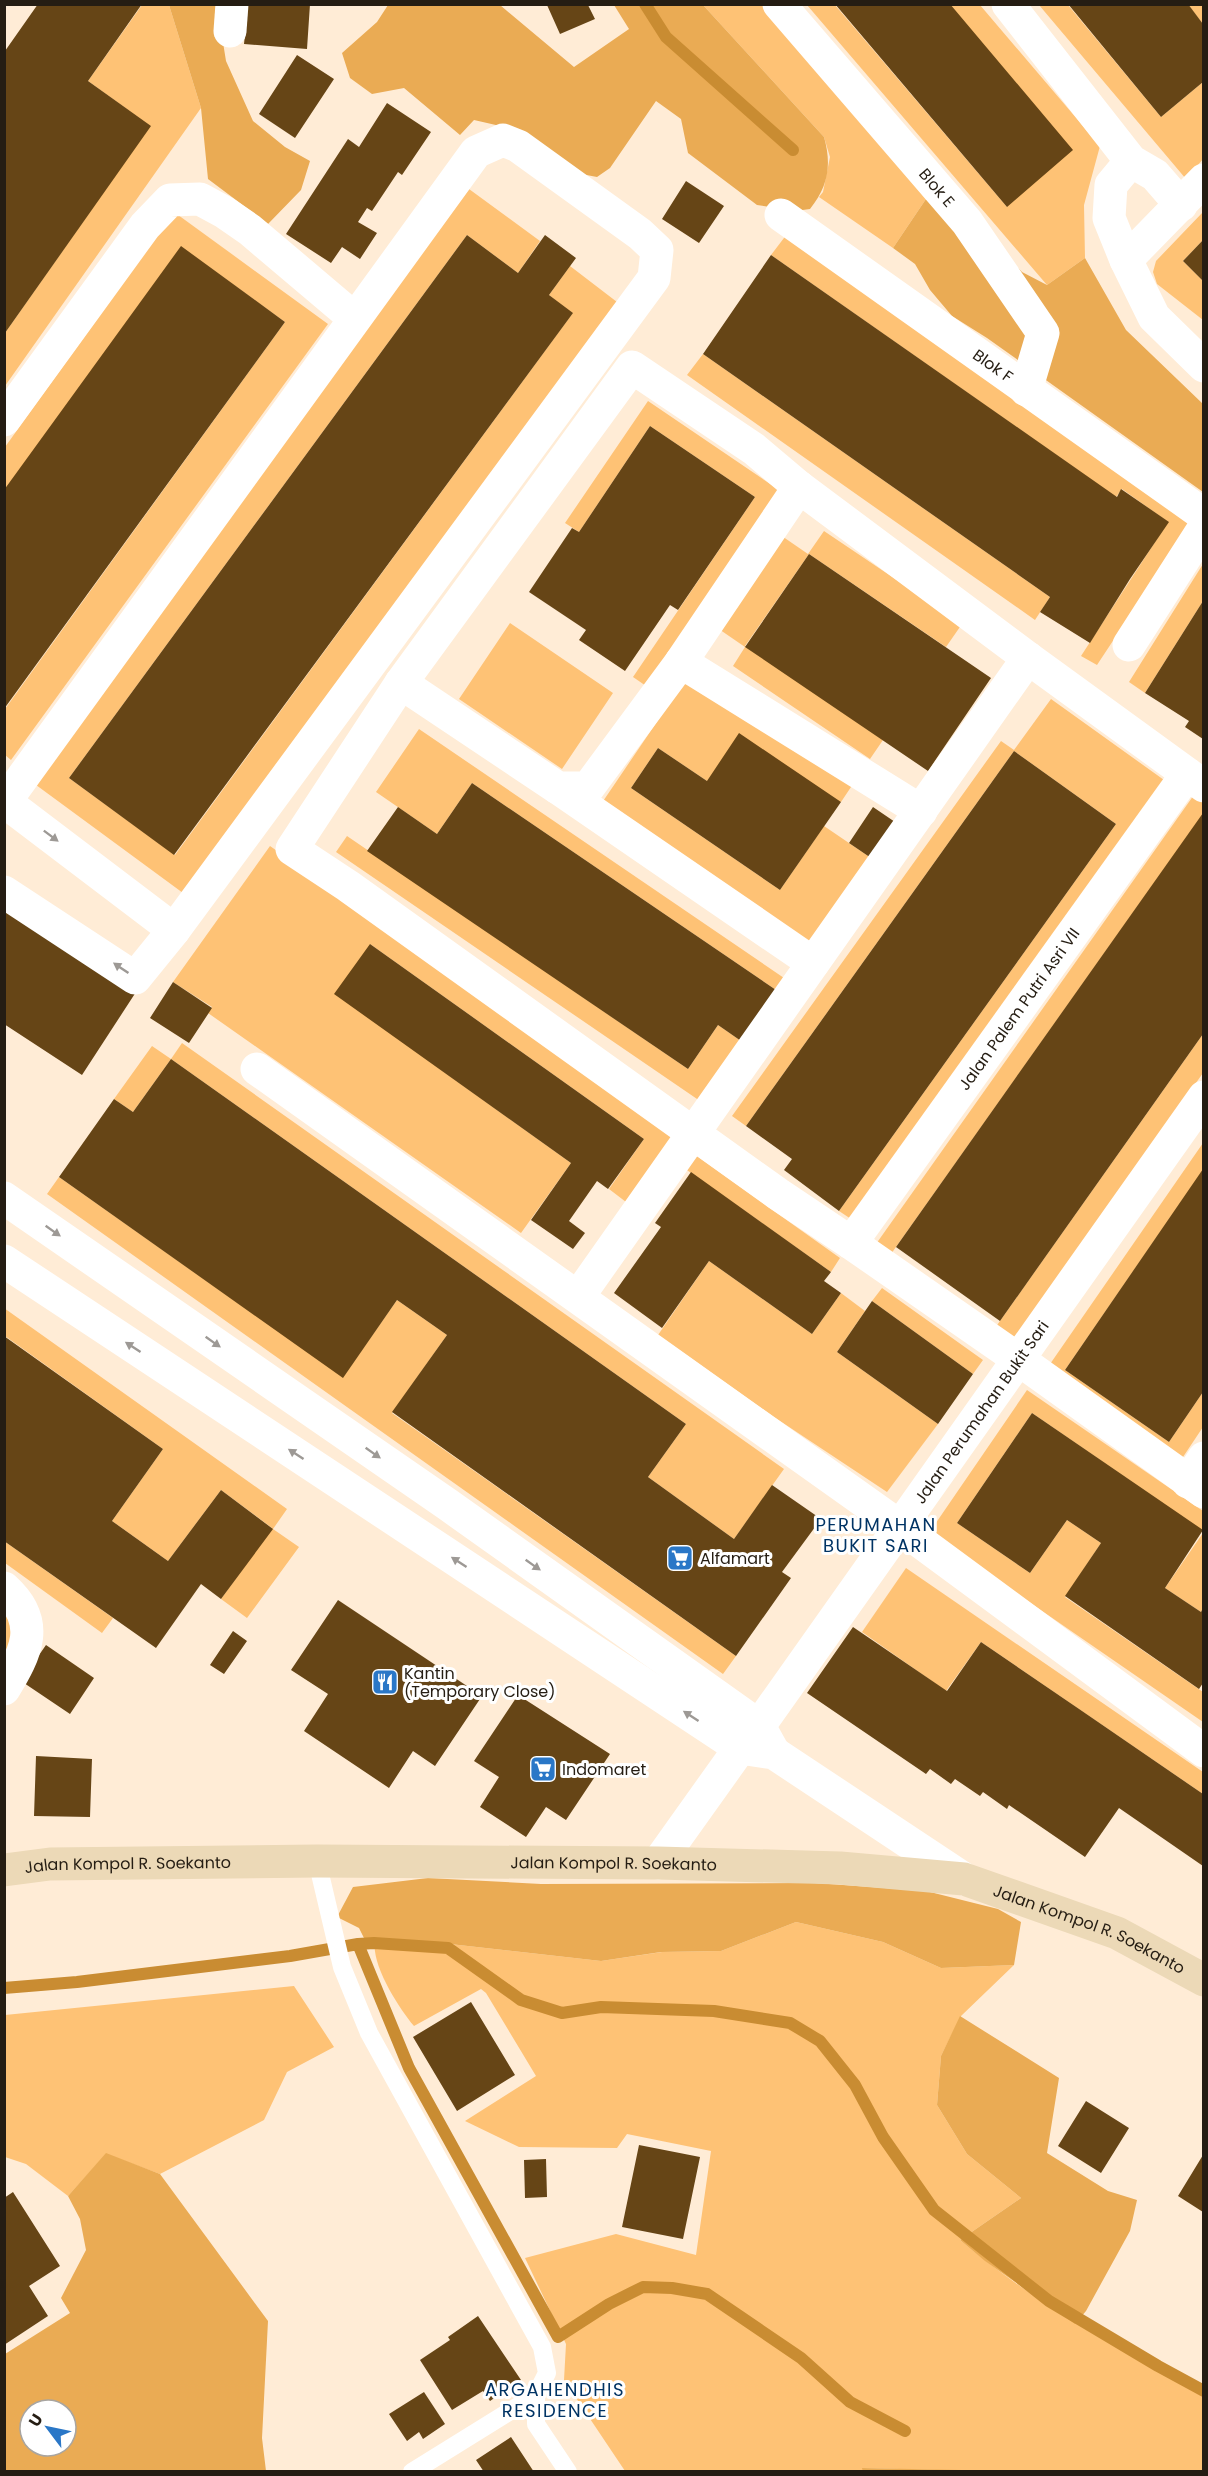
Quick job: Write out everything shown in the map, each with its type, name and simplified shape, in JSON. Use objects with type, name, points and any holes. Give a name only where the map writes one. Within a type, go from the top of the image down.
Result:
[{"type":"main road","name":"Jalan Kompol R. Soekanto","points":[[4,1870],[50,1863],[317,1861],[658,1863],[840,1868],[964,1879],[1117,1933],[1203,1980]]},
{"type":"street","name":"Blok E","points":[[779,4],[967,222],[1043,333],[1026,390]]},
{"type":"street","points":[[1008,4],[1131,161],[1155,175],[1181,205]]},
{"type":"street","points":[[4,892],[135,978],[174,930],[654,278],[657,250],[640,234],[518,146],[503,140],[476,152],[5,802],[174,930]]},
{"type":"street","points":[[1131,161],[1111,185],[1109,218],[1126,260],[1154,317],[1203,366]]},
{"type":"street","points":[[1126,260],[1203,180]]},
{"type":"street","points":[[4,420],[145,226],[170,200],[200,200],[224,212],[250,230],[354,318]]},
{"type":"street","name":"Blok F","points":[[781,215],[1203,515]]},
{"type":"street","points":[[1196,780],[799,487],[754,449],[632,367],[401,683],[292,849],[348,886],[778,1194],[1018,1359],[1198,1477]]},
{"type":"street","points":[[558,789],[588,788],[681,662],[799,487]]},
{"type":"street","points":[[1129,645],[1203,528]]},
{"type":"street","points":[[578,1297],[1028,658]]},
{"type":"street","points":[[681,662],[921,811]]},
{"type":"street","points":[[401,683],[813,963]]},
{"type":"street","name":"Jalan Palem Putri Asri VII","points":[[851,1243],[1196,780]]},
{"type":"street","points":[[257,1069],[899,1526],[1203,1751]]},
{"type":"street","name":"Jalan Perumahan Bukit Sari","points":[[658,1863],[758,1742],[899,1526],[1203,1098]]},
{"type":"street","points":[[4,1198],[447,1504],[758,1742]]},
{"type":"street","points":[[4,1261],[758,1742],[964,1879]]},
{"type":"street","points":[[4,1588],[27,1621],[27,1638],[23,1658],[4,1689]]},
{"type":"lane","points":[[317,1861],[342,1967],[369,2033],[542,2347],[547,2373],[536,2395],[536,2424],[568,2472]]},
{"type":"lane","points":[[412,2472],[536,2395]]},
{"type":"shaded area","points":[[142,5],[169,5],[201,108],[5,386],[5,333],[150,126],[88,81]]},
{"type":"shaded area","points":[[169,5],[220,5],[220,24],[226,61],[253,121],[285,147],[310,161],[301,190],[268,224],[208,179],[201,108]]},
{"type":"shaded area","points":[[388,5],[500,5],[574,67],[629,29],[614,5],[703,5],[824,137],[828,166],[821,192],[810,209],[795,211],[757,205],[688,153],[681,119],[656,101],[610,168],[597,177],[576,173],[517,130],[474,120],[460,135],[404,88],[372,94],[350,78],[342,53],[377,22]]},
{"type":"shaded area","points":[[703,5],[762,5],[926,199],[893,248],[819,197],[823,192],[830,157],[824,137]]},
{"type":"shaded area","points":[[807,5],[835,5],[1007,207],[950,5],[980,5],[1100,146],[1084,205],[1085,258],[1047,285]]},
{"type":"shaded area","points":[[1039,5],[1068,5],[1161,117],[1203,82],[1203,159],[1186,179]]},
{"type":"shaded area","points":[[1188,5],[1203,5],[1203,24]]},
{"type":"shaded area","points":[[469,189],[540,241],[518,273],[467,235],[69,778],[175,855],[572,314],[549,295],[570,266],[617,302],[183,893],[32,782]]},
{"type":"shaded area","points":[[926,199],[1000,249],[1022,272],[1047,285],[1085,258],[1126,330],[1203,404],[1203,492],[987,338],[952,316],[930,290],[915,264],[893,248]]},
{"type":"shaded area","points":[[174,212],[328,324],[11,760],[5,755],[5,709],[285,322],[181,247],[5,490],[5,447]]},
{"type":"shaded area","points":[[1203,212],[1203,240],[1183,261],[1203,281],[1203,320],[1157,284],[1153,272],[1156,261]]},
{"type":"shaded area","points":[[787,234],[1190,524],[1097,665],[1081,656],[1168,522],[1122,489],[1116,497],[771,255]]},
{"type":"shaded area","points":[[703,354],[1050,597],[1035,620],[687,375]]},
{"type":"shaded area","points":[[648,401],[782,492],[649,688],[633,677],[755,497],[650,426],[579,532],[565,523]]},
{"type":"shaded area","points":[[824,531],[962,624],[946,647],[809,554],[745,646],[883,740],[870,759],[733,666],[745,647],[713,625],[776,532],[808,554]]},
{"type":"shaded area","points":[[1203,564],[1203,601],[1145,693],[1129,682]]},
{"type":"shaded area","points":[[510,623],[613,693],[562,769],[459,699]]},
{"type":"shaded area","points":[[690,673],[853,784],[841,802],[707,781],[658,748],[631,788],[780,890],[824,826],[871,858],[802,959],[593,816]]},
{"type":"shaded area","points":[[1051,699],[1164,780],[851,1219],[839,1211],[1116,824],[1014,751],[746,1126],[732,1116],[1001,741],[1014,750]]},
{"type":"shaded area","points":[[419,729],[784,978],[776,990],[472,783],[437,834],[376,792]]},
{"type":"shaded area","points":[[1196,792],[1203,797],[1203,814],[891,1254],[876,1244]]},
{"type":"shaded area","points":[[347,836],[688,1069],[718,1025],[741,1041],[700,1101],[336,852]]},
{"type":"shaded area","points":[[270,846],[675,1133],[626,1202],[609,1189],[644,1139],[370,944],[408,1046],[571,1163],[521,1233],[208,1013],[212,1007],[173,982]]},
{"type":"shaded area","points":[[1203,1034],[1203,1073],[1013,1341],[995,1328]]},
{"type":"shaded area","points":[[182,1043],[784,1469],[734,1539],[648,1477],[686,1424],[171,1059]]},
{"type":"shaded area","points":[[152,1046],[171,1059],[133,1112],[114,1099]]},
{"type":"shaded area","points":[[1203,1143],[1203,1170],[1065,1370],[1169,1442],[1203,1392],[1203,1427],[1181,1460],[1048,1367]]},
{"type":"shaded area","points":[[694,1154],[840,1258],[831,1272],[684,1168]]},
{"type":"shaded area","points":[[59,1177],[343,1377],[397,1300],[447,1335],[392,1413],[736,1656],[723,1674],[47,1194]]},
{"type":"shaded area","points":[[709,1261],[812,1334],[841,1293],[865,1311],[837,1352],[938,1424],[887,1492],[774,1417],[658,1335]]},
{"type":"shaded area","points":[[882,1288],[983,1360],[973,1374],[872,1301]]},
{"type":"shaded area","points":[[4,1308],[287,1509],[273,1529],[299,1547],[247,1618],[221,1599],[272,1528],[221,1490],[168,1561],[112,1521],[163,1449],[5,1336]]},
{"type":"shaded area","points":[[1027,1390],[1203,1511],[1203,1531],[1032,1413],[957,1523],[1030,1573],[1067,1520],[1101,1543],[1065,1597],[1203,1692],[1203,1722],[929,1533]]},
{"type":"shaded area","points":[[1203,1533],[1203,1608],[1201,1612],[1165,1588]]},
{"type":"shaded area","points":[[4,1541],[113,1618],[102,1633],[5,1563]]},
{"type":"shaded area","points":[[906,1568],[1203,1772],[1203,1794],[981,1642],[946,1691],[862,1632]]},
{"type":"shaded area","points":[[5,1611],[15,1621],[5,1665]]},
{"type":"shaded area","points":[[428,1878],[541,1884],[815,1883],[926,1891],[998,1909],[1021,1922],[1014,1965],[941,1968],[883,1942],[796,1922],[721,1951],[661,1952],[601,1961],[450,1944],[365,1940],[359,1928],[337,1917],[353,1887]]},
{"type":"shaded area","points":[[796,1922],[883,1942],[941,1968],[1014,1965],[961,2016],[941,2056],[937,2105],[967,2154],[1021,2198],[960,2240],[1047,2305],[1203,2394],[1203,2471],[1012,2472],[863,2468],[863,2472],[625,2471],[564,2380],[566,2344],[525,2258],[616,2234],[696,2255],[711,2151],[627,2134],[617,2148],[519,2147],[465,2121],[536,2076],[486,1993],[481,1989],[414,2026],[387,1986],[377,1962],[375,1941],[450,1944],[601,1961],[662,1952],[721,1951]]},
{"type":"shaded area","points":[[294,1986],[334,2047],[287,2072],[264,2120],[160,2174],[106,2154],[68,2196],[26,2164],[5,2157],[5,2015]]},
{"type":"shaded area","points":[[960,2016],[1059,2078],[1047,2153],[1108,2191],[1137,2200],[1130,2231],[1086,2311],[1075,2324],[985,2261],[960,2240],[1021,2198],[967,2154],[937,2105],[941,2056]]},
{"type":"shaded area","points":[[106,2153],[160,2174],[268,2321],[262,2438],[266,2471],[5,2471],[5,2354],[70,2313],[61,2298],[86,2250],[80,2219],[68,2196]]},
{"type":"shaded area","points":[[862,2468],[1012,2471],[863,2472]]},
{"type":"building","points":[[38,4],[142,4],[88,81],[151,126],[5,333],[5,51]]},
{"type":"building","points":[[248,4],[310,4],[307,49],[244,44]]},
{"type":"building","points":[[835,4],[950,4],[1073,150],[1007,207]]},
{"type":"building","points":[[1068,4],[1188,4],[1203,24],[1203,82],[1161,117]]},
{"type":"building","points":[[547,5],[588,5],[595,19],[560,34]]},
{"type":"building","points":[[297,55],[334,79],[295,138],[259,114]]},
{"type":"building","points":[[387,103],[431,132],[402,175],[398,172],[372,211],[367,208],[358,222],[377,233],[360,259],[342,247],[331,263],[286,234],[348,139],[359,147]]},
{"type":"building","points":[[686,181],[724,206],[699,243],[662,219]]},
{"type":"building","points":[[467,235],[518,273],[545,235],[576,258],[549,295],[573,313],[174,855],[69,778]]},
{"type":"building","points":[[1203,240],[1203,281],[1183,261]]},
{"type":"building","points":[[181,246],[285,322],[4,709],[4,490]]},
{"type":"building","points":[[771,255],[1117,497],[1121,489],[1169,522],[1090,643],[1040,612],[1050,597],[703,354]]},
{"type":"building","points":[[650,426],[755,497],[678,610],[670,605],[625,671],[579,640],[586,630],[529,592],[572,528],[579,532]]},
{"type":"building","points":[[809,554],[991,678],[928,771],[745,647]]},
{"type":"building","points":[[1203,601],[1203,739],[1185,727],[1189,721],[1145,693]]},
{"type":"building","points":[[739,733],[841,802],[780,890],[631,788],[658,748],[707,781]]},
{"type":"building","points":[[1014,751],[1116,824],[839,1211],[784,1170],[792,1159],[746,1126]]},
{"type":"building","points":[[472,783],[776,990],[741,1041],[718,1025],[688,1069],[367,851],[398,807],[437,834]]},
{"type":"building","points":[[873,807],[895,822],[871,858],[849,843]]},
{"type":"building","points":[[1203,813],[1203,1034],[1000,1321],[896,1247]]},
{"type":"building","points":[[4,906],[136,992],[82,1075],[4,1024]]},
{"type":"building","points":[[370,944],[644,1139],[608,1189],[597,1181],[569,1221],[585,1233],[573,1249],[531,1220],[571,1163],[334,994]]},
{"type":"building","points":[[173,982],[212,1008],[189,1043],[150,1018]]},
{"type":"building","points":[[171,1059],[686,1424],[648,1477],[734,1539],[772,1485],[821,1519],[782,1572],[791,1578],[736,1656],[392,1412],[447,1335],[397,1300],[343,1378],[59,1177],[114,1099],[133,1112]]},
{"type":"building","points":[[1203,1169],[1203,1392],[1169,1442],[1065,1370]]},
{"type":"building","points":[[691,1172],[831,1272],[824,1281],[841,1293],[812,1334],[709,1261],[662,1328],[614,1293],[661,1227],[655,1223]]},
{"type":"building","points":[[872,1301],[973,1374],[938,1424],[837,1352]]},
{"type":"building","points":[[4,1336],[163,1449],[112,1521],[168,1561],[221,1490],[273,1529],[221,1599],[201,1584],[156,1648],[4,1541]]},
{"type":"building","points":[[1032,1413],[1203,1530],[1165,1588],[1201,1612],[1203,1608],[1203,1683],[1199,1689],[1065,1596],[1101,1543],[1067,1520],[1030,1573],[957,1523]]},
{"type":"building","name":"Kantin (Temporary Close)","points":[[338,1600],[482,1696],[435,1766],[413,1751],[389,1788],[304,1731],[328,1694],[291,1670]]},
{"type":"building","points":[[853,1627],[947,1691],[981,1642],[1203,1794],[1203,1866],[1119,1808],[1085,1857],[1009,1805],[1007,1809],[983,1792],[980,1796],[955,1779],[951,1784],[930,1769],[926,1774],[807,1693]]},
{"type":"building","points":[[233,1631],[247,1641],[224,1674],[210,1665]]},
{"type":"building","points":[[46,1645],[94,1678],[70,1714],[21,1681]]},
{"type":"building","name":"Indomaret","points":[[518,1695],[610,1754],[566,1820],[546,1807],[526,1837],[480,1807],[499,1777],[474,1761]]},
{"type":"building","points":[[36,1756],[92,1759],[90,1817],[34,1816]]},
{"type":"building","points":[[471,2002],[515,2075],[457,2111],[413,2037]]},
{"type":"building","points":[[1086,2101],[1129,2128],[1101,2173],[1058,2146]]},
{"type":"building","points":[[639,2145],[700,2157],[683,2239],[622,2227]]},
{"type":"building","points":[[1203,2155],[1203,2212],[1178,2196]]},
{"type":"building","points":[[546,2159],[547,2197],[525,2198],[524,2160]]},
{"type":"building","points":[[13,2192],[60,2266],[29,2286],[48,2316],[4,2345],[4,2198]]},
{"type":"building","points":[[478,2316],[521,2380],[490,2401],[483,2391],[452,2410],[420,2360],[450,2340],[448,2337]]},
{"type":"building","points":[[424,2392],[445,2424],[423,2439],[419,2432],[407,2441],[389,2414]]},
{"type":"building","points":[[511,2437],[534,2472],[484,2472],[476,2460]]},
{"type":"waterway","points":[[645,4],[666,37],[793,150]]},
{"type":"waterway","points":[[4,1988],[77,1982],[290,1956],[374,1943],[448,1948],[521,2000],[562,2013],[601,2007],[714,2011],[790,2023],[820,2041],[855,2085],[883,2137],[934,2210],[1049,2301],[1204,2391]]},
{"type":"waterway","points":[[358,1944],[409,2068],[558,2337],[609,2304],[643,2287],[672,2288],[707,2294],[801,2358],[850,2402],[905,2431]]},
{"type":"place","name":"Alfamart","points":[[680,1558]]},
{"type":"place","name":"Kantin (Temporary Close)","points":[[385,1682]]},
{"type":"place","name":"Indomaret","points":[[543,1769]]},
{"type":"district","name":"PERUMAHAN BUKIT SARI","points":[[876,1535]]},
{"type":"district","name":"ARGAHENDHIS RESIDENCE","points":[[555,2400]]}]
